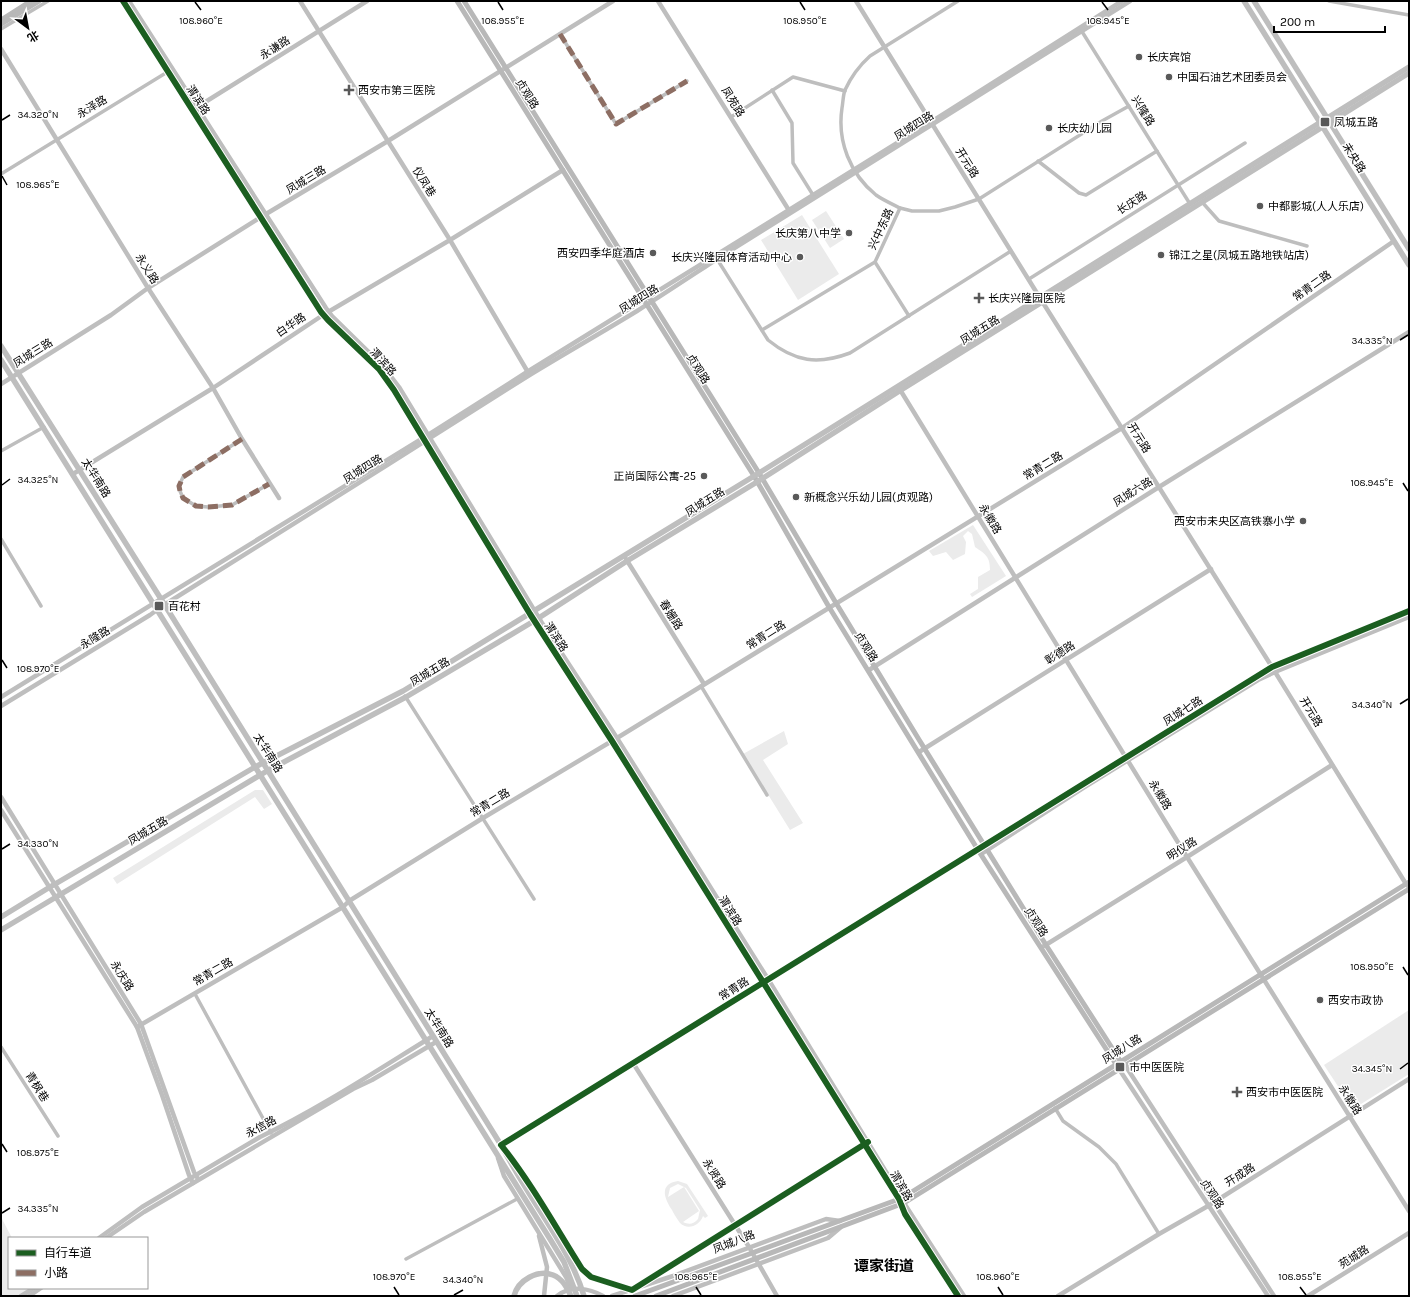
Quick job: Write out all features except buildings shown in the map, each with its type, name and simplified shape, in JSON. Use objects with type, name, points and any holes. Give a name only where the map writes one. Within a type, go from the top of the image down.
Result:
[{"type":"main road","points":[[1,20],[32,1]]},
{"type":"main road","points":[[1,24],[39,1]]},
{"type":"main road","name":"贞观路","points":[[457,1],[645,302],[758,476]]},
{"type":"main road","name":"贞观路","points":[[464,1],[649,296],[986,848],[1043,946]]},
{"type":"main road","name":"未央路","points":[[1244,1],[1409,265]]},
{"type":"main road","name":"未央路","points":[[1254,1],[1409,249]]},
{"type":"main road","name":"凤城五路","points":[[1,918],[256,767],[403,691],[624,555],[758,476],[1202,202],[1409,68]]},
{"type":"main road","name":"凤城五路","points":[[1329,120],[1409,73]]},
{"type":"main road","name":"凤城五路","points":[[1041,300],[1190,204],[1322,125]]},
{"type":"main road","name":"太华南路","points":[[1,346],[501,1145],[512,1173]]},
{"type":"main road","name":"太华南路","points":[[1,360],[428,1043],[495,1149],[512,1173]]},
{"type":"main road","name":"凤城五路","points":[[1,930],[260,775],[406,697],[537,620],[627,561],[757,482],[758,476]]},
{"type":"main road","name":"贞观路","points":[[757,482],[830,607],[979,852],[1043,946],[1120,1065]]},
{"type":"main road","name":"凤城八路","points":[[656,1296],[841,1228],[901,1201],[1262,976],[1408,888]]},
{"type":"main road","points":[[512,1173],[564,1262],[577,1296]]},
{"type":"main road","points":[[512,1173],[567,1253],[577,1274],[584,1296]]},
{"type":"main road","name":"凤城八路","points":[[636,1296],[818,1228],[901,1201]]},
{"type":"main road","points":[[514,1296],[514,1292],[522,1282],[540,1274],[554,1275],[565,1284],[571,1296]]},
{"type":"street","points":[[1,28],[48,1]]},
{"type":"street","name":"渭滨路","points":[[123,1],[170,70]]},
{"type":"street","name":"渭滨路","points":[[129,1],[261,218],[323,315],[379,370],[394,390],[532,613],[768,979],[958,1296]]},
{"type":"street","name":"仪凤巷","points":[[300,1],[450,240],[528,374]]},
{"type":"street","name":"永谦路","points":[[194,109],[367,1]]},
{"type":"street","name":"凤城三路","points":[[1,384],[111,315],[148,288],[266,214],[388,141],[613,1]]},
{"type":"street","name":"凤苑路","points":[[658,1],[790,212]]},
{"type":"street","name":"开元路","points":[[856,1],[1041,300],[1272,667],[1408,888]]},
{"type":"street","points":[[900,208],[877,196],[864,184],[847,157],[842,141],[841,116],[845,91],[860,66],[870,56],[953,2],[958,1]]},
{"type":"street","name":"凤城四路","points":[[154,604],[162,602],[306,517],[528,374],[645,302],[652,301],[790,212],[932,124],[1122,1]]},
{"type":"street","name":"凤城四路","points":[[1080,29],[1129,1]]},
{"type":"street","points":[[1329,1],[1409,15]]},
{"type":"street","name":"兴隆路","points":[[1080,29],[1190,204]]},
{"type":"street","points":[[560,34],[616,124],[687,81]]},
{"type":"street","name":"永义路","points":[[1,49],[148,288],[214,388],[242,439],[279,498]]},
{"type":"street","name":"永泽路","points":[[1,174],[170,70]]},
{"type":"street","points":[[731,117],[793,77],[845,91]]},
{"type":"street","points":[[772,90],[792,123],[793,162],[813,194]]},
{"type":"street","name":"兴中东路","points":[[762,330],[875,262],[900,208],[939,211],[979,199],[1038,161],[1129,106]]},
{"type":"street","name":"渭滨路","points":[[194,109],[266,214],[328,312],[383,366],[399,387],[532,613]]},
{"type":"street","name":"长庆路","points":[[1028,279],[1246,143]]},
{"type":"street","points":[[1038,161],[1079,193],[1086,195],[1157,151]]},
{"type":"street","name":"白华路","points":[[73,474],[214,388],[323,315],[450,240],[563,170]]},
{"type":"street","name":"凤城四路","points":[[645,302],[649,296],[790,212],[813,194],[855,171]]},
{"type":"street","points":[[1202,202],[1219,221],[1307,246]]},
{"type":"street","name":"常青二路","points":[[139,1025],[195,994],[343,907],[349,901],[483,818],[1122,428],[1394,241]]},
{"type":"street","points":[[717,259],[768,340],[780,350],[811,360],[822,360],[836,358],[850,353],[1011,251]]},
{"type":"street","points":[[875,262],[909,316]]},
{"type":"street","name":"凤城六路","points":[[868,670],[1158,487],[1409,332]]},
{"type":"street","name":"永徽路","points":[[899,388],[1187,857],[1409,1211]]},
{"type":"street","points":[[1,451],[44,427]]},
{"type":"street","points":[[242,439],[183,477],[179,486],[183,498],[196,506],[220,507],[232,505],[270,484]]},
{"type":"street","points":[[1,539],[41,606]]},
{"type":"street","name":"春姗路","points":[[624,555],[702,685]]},
{"type":"street","name":"彰德路","points":[[919,752],[1211,570]]},
{"type":"street","name":"凤城四路","points":[[158,610],[162,602]]},
{"type":"street","name":"永隆路","points":[[1,697],[154,604]]},
{"type":"street","name":"永隆路","points":[[1,706],[158,610]]},
{"type":"street","name":"凤城七路","points":[[979,852],[1272,667],[1409,611]]},
{"type":"street","name":"凤城七路","points":[[1128,759],[1258,680],[1409,617]]},
{"type":"street","points":[[702,685],[767,795]]},
{"type":"street","points":[[403,691],[534,899]]},
{"type":"street","name":"渭滨路","points":[[614,739],[763,982],[866,1144]]},
{"type":"street","name":"明仪路","points":[[1043,946],[1332,765]]},
{"type":"street","name":"永庆路","points":[[1,797],[59,896],[139,1025],[197,1177]]},
{"type":"street","name":"永庆路","points":[[1,810],[53,886]]},
{"type":"street","name":"常青路","points":[[501,1145],[763,982],[979,852]]},
{"type":"street","points":[[195,994],[272,1134]]},
{"type":"street","name":"永庆路","points":[[139,1025],[168,1117],[192,1181]]},
{"type":"street","name":"永信路","points":[[107,1237],[197,1177],[434,1039]]},
{"type":"street","name":"青枫巷","points":[[1,1047],[58,1136]]},
{"type":"street","name":"永贤路","points":[[633,1063],[749,1247],[777,1296]]},
{"type":"street","name":"贞观路","points":[[1120,1065],[1213,1202],[1274,1296]]},
{"type":"street","name":"贞观路","points":[[1120,1065],[1208,1206],[1268,1296]]},
{"type":"street","name":"开成路","points":[[1058,1296],[1158,1234],[1208,1206],[1409,1079]]},
{"type":"street","points":[[1054,1106],[1064,1121],[1099,1147],[1116,1164],[1158,1234]]},
{"type":"street","points":[[501,1145],[514,1161],[582,1269],[591,1277],[632,1290],[866,1144]]},
{"type":"street","points":[[495,1149],[504,1176],[566,1277],[571,1289]]},
{"type":"street","name":"永信路","points":[[100,1237],[142,1207],[192,1181]]},
{"type":"street","points":[[406,1259],[517,1199]]},
{"type":"street","name":"渭滨路","points":[[901,1201],[964,1296]]},
{"type":"street","name":"凤城八路","points":[[612,1296],[673,1276],[826,1219],[840,1221]]},
{"type":"street","points":[[533,1223],[538,1234],[547,1267],[544,1296]]},
{"type":"street","name":"凤城八路","points":[[674,1296],[828,1238],[841,1228]]},
{"type":"street","name":"苑城路","points":[[1308,1296],[1409,1233]]},
{"type":"street","points":[[673,1276],[668,1281],[674,1296]]},
{"type":"street","points":[[557,1296],[571,1289],[583,1288],[595,1291],[602,1296]]},
{"type":"street","points":[[21,1296],[32,1289]]},
{"type":"street","points":[[29,1296],[40,1289]]},
{"type":"shaded area","points":[[826,211],[844,239],[830,248],[812,220]]},
{"type":"shaded area","name":"长庆兴隆园体育活动中心","points":[[802,215],[839,274],[798,300],[761,240]]},
{"type":"shaded area","points":[[973,525],[1006,576],[972,597],[970,594],[978,589],[978,577],[990,570],[990,565],[988,558],[975,547],[972,534],[968,531],[963,536],[966,542],[965,554],[953,560],[946,552],[933,556],[929,551]]},
{"type":"shaded area","points":[[784,731],[788,744],[763,760],[803,823],[790,830],[743,754]]},
{"type":"shaded area","points":[[255,790],[263,790],[272,804],[264,809],[255,797],[117,884],[113,878]]},
{"type":"shaded area","points":[[1409,1010],[1409,1074],[1353,1109],[1324,1065]]},
{"type":"shaded area","points":[[678,1181],[687,1184],[708,1216],[705,1218],[703,1216],[697,1224],[690,1227],[680,1223],[665,1196],[666,1188],[672,1183]],"holes":[[[678,1184],[684,1187],[668,1197],[670,1188]],[[684,1187],[700,1210],[698,1219],[691,1224],[683,1222],[699,1211]]]},
{"type":"shaded area","points":[[1,1217],[11,1237],[8,1237],[8,1289],[33,1289],[32,1296],[1,1296]]},
{"type":"marked path","points":[[560,34],[616,124],[687,81]]},
{"type":"marked path","points":[[242,439],[183,477],[179,486],[183,498],[196,506],[208,507],[232,505],[269,484]]},
{"type":"cycle path","points":[[123,1],[321,312],[379,369],[394,390],[530,614],[612,741],[899,1199],[905,1214],[958,1296]]},
{"type":"cycle path","points":[[868,1142],[632,1290],[591,1277],[582,1269],[533,1191],[501,1145],[1272,667],[1409,611]]},
{"type":"place","name":"长庆宾馆","points":[[1139,57]]},
{"type":"place","name":"中国石油艺术团委员会","points":[[1169,77]]},
{"type":"place","name":"西安市第三医院","points":[[349,90]]},
{"type":"place","name":"凤城五路","points":[[1325,122]]},
{"type":"place","name":"长庆幼儿园","points":[[1049,128]]},
{"type":"place","name":"中都影城(人人乐店)","points":[[1260,206]]},
{"type":"place","name":"长庆第八中学","points":[[849,233]]},
{"type":"place","name":"西安四季华庭酒店","points":[[653,253]]},
{"type":"place","name":"锦江之星(凤城五路地铁站店)","points":[[1161,255]]},
{"type":"place","name":"长庆兴隆园体育活动中心","points":[[800,257]]},
{"type":"place","name":"长庆兴隆园医院","points":[[979,298]]},
{"type":"place","name":"正尚国际公寓-25","points":[[704,476]]},
{"type":"place","name":"新概念兴乐幼儿园(贞观路)","points":[[796,497]]},
{"type":"place","name":"西安市未央区高铁寨小学","points":[[1303,521]]},
{"type":"place","name":"百花村","points":[[159,606]]},
{"type":"place","name":"西安市政协","points":[[1320,1000]]},
{"type":"place","name":"市中医医院","points":[[1120,1067]]},
{"type":"place","name":"西安市中医医院","points":[[1237,1092]]},
{"type":"district","name":"谭家街道","points":[[884,1266]]}]
